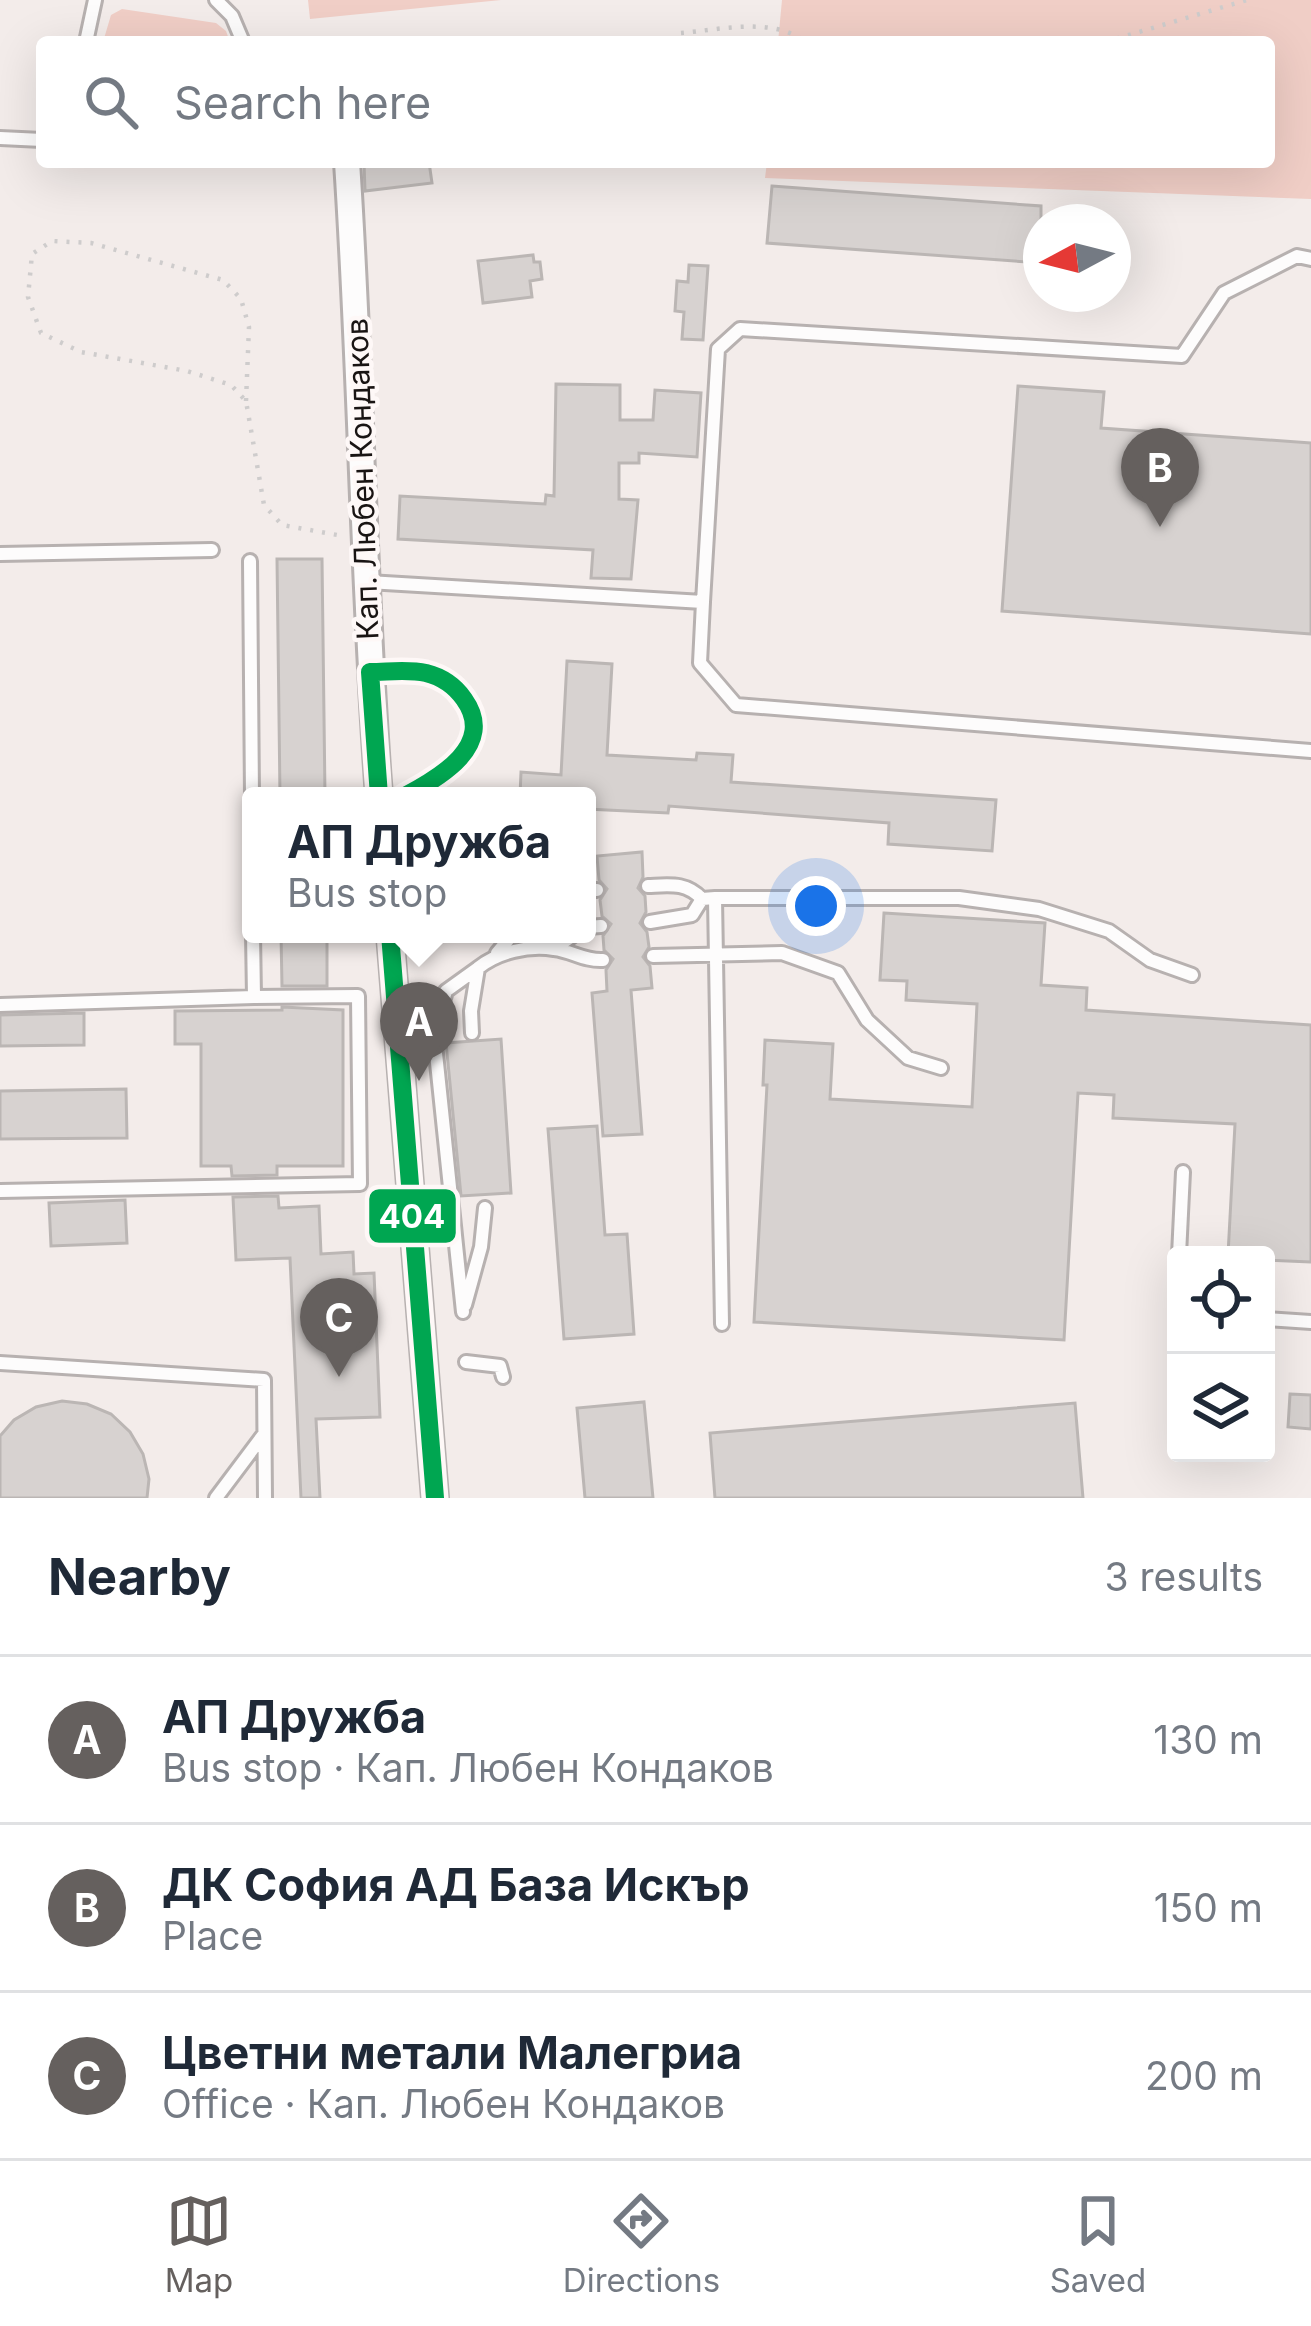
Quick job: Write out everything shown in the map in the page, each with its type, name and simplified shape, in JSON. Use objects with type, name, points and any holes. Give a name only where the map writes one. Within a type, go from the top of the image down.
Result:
[{"type":"street","name":"Кап. Любен Кондаков","points":[[347,168],[379,787]]},
{"type":"street","points":[[391,943],[435,1498]]},
{"type":"lane","points":[[87,36],[94,0]]},
{"type":"lane","points":[[216,0],[232,16],[240,36]]},
{"type":"lane","points":[[0,138],[36,140]]},
{"type":"lane","points":[[1311,259],[1297,256],[1224,293],[1182,356],[740,329],[718,349],[700,663],[736,705],[1311,751]]},
{"type":"lane","points":[[0,554],[212,550]]},
{"type":"lane","points":[[250,561],[252,787]]},
{"type":"lane","points":[[368,582],[703,602]]},
{"type":"lane","points":[[370,672],[427,673],[462,692],[471,706],[473,725],[461,758],[418,787]]},
{"type":"lane","points":[[648,886],[676,884],[708,898],[959,898],[1039,909],[1109,931],[1150,960],[1192,975]]},
{"type":"lane","points":[[650,922],[692,915],[708,898]]},
{"type":"lane","points":[[708,898],[715,952],[722,1324]]},
{"type":"lane","points":[[253,943],[254,997]]},
{"type":"lane","points":[[485,1208],[481,1247],[463,1312],[434,1034],[446,992],[505,943]]},
{"type":"lane","points":[[555,949],[563,943]]},
{"type":"lane","points":[[496,954],[555,949],[589,961],[603,960]]},
{"type":"lane","points":[[653,956],[782,952],[838,973],[867,1020],[894,1046],[908,1058],[940,1067]]},
{"type":"lane","points":[[472,1033],[478,968]]},
{"type":"lane","points":[[0,1005],[358,996],[360,1184],[0,1191]]},
{"type":"lane","points":[[1179,1246],[1183,1172]]},
{"type":"lane","points":[[1275,1320],[1311,1322]]},
{"type":"lane","points":[[466,1362],[500,1366],[503,1377]]},
{"type":"lane","points":[[0,1363],[264,1380],[265,1498]]},
{"type":"lane","points":[[216,1498],[265,1434]]},
{"type":"path","points":[[1125,36],[1247,0]]},
{"type":"path","points":[[681,33],[755,26],[798,36]]},
{"type":"path","points":[[246,401],[231,385],[188,371],[81,352],[41,333],[28,297],[32,254],[52,241],[92,243],[223,280],[241,299],[249,327],[246,401],[264,505],[282,525],[366,538]]},
{"type":"shaded area","points":[[308,0],[501,0],[310,19]]},
{"type":"shaded area","points":[[782,0],[1311,0],[1311,199],[765,178],[766,168],[1275,168],[1275,36],[779,36]]},
{"type":"shaded area","points":[[122,9],[216,23],[228,36],[105,36],[111,15]]},
{"type":"building","points":[[364,168],[430,168],[432,183],[365,191]]},
{"type":"building","points":[[772,186],[1023,205],[1023,262],[767,243]]},
{"type":"building","points":[[533,255],[534,262],[540,262],[542,279],[530,281],[532,297],[483,303],[478,261]]},
{"type":"building","points":[[689,265],[708,266],[703,340],[682,339],[684,312],[675,311],[677,281],[688,282]]},
{"type":"building","points":[[556,384],[620,385],[620,420],[653,420],[655,390],[701,393],[697,457],[639,453],[639,463],[619,463],[619,499],[638,500],[631,579],[591,578],[593,550],[398,539],[400,496],[545,504],[546,495],[554,496]]},
{"type":"building","points":[[1018,386],[1104,392],[1101,428],[1311,443],[1311,634],[1002,611]]},
{"type":"building","points":[[277,559],[322,559],[325,787],[280,787]]},
{"type":"building","points":[[567,661],[612,664],[607,755],[696,760],[697,753],[733,755],[731,782],[996,800],[992,851],[888,844],[889,823],[669,806],[668,813],[596,809],[596,787],[520,787],[521,772],[561,775]]},
{"type":"building","points":[[642,852],[643,877],[638,888],[645,896],[646,912],[640,923],[647,932],[649,947],[643,957],[650,966],[652,988],[631,990],[642,1134],[603,1136],[592,993],[607,991],[606,970],[613,959],[604,950],[603,936],[611,924],[602,916],[600,900],[607,889],[599,880],[597,856]]},
{"type":"building","points":[[884,913],[1045,923],[1041,985],[1087,988],[1086,1010],[1311,1025],[1311,1262],[1275,1260],[1275,1246],[1228,1246],[1235,1124],[1113,1118],[1114,1095],[1078,1093],[1064,1340],[754,1322],[767,1085],[763,1085],[765,1040],[833,1044],[830,1099],[972,1107],[977,1004],[906,1000],[907,981],[880,980]]},
{"type":"building","points":[[281,943],[327,943],[327,986],[282,986]]},
{"type":"building","points":[[343,1010],[343,1166],[277,1166],[277,1175],[232,1176],[231,1166],[201,1166],[201,1044],[175,1044],[175,1011]]},
{"type":"building","points":[[84,1013],[84,1045],[0,1046],[0,1015]]},
{"type":"building","points":[[501,1039],[511,1193],[461,1196],[446,1043]]},
{"type":"building","points":[[126,1089],[127,1138],[0,1139],[0,1091]]},
{"type":"building","points":[[597,1126],[605,1235],[627,1234],[634,1334],[564,1339],[548,1129]]},
{"type":"building","points":[[278,1196],[279,1208],[319,1206],[321,1254],[353,1252],[354,1274],[374,1273],[380,1417],[316,1419],[320,1498],[301,1498],[290,1258],[236,1260],[233,1197]]},
{"type":"building","points":[[125,1200],[127,1243],[51,1246],[49,1203]]},
{"type":"building","points":[[1290,1394],[1311,1395],[1311,1429],[1288,1427]]},
{"type":"building","points":[[62,1401],[111,1414],[130,1432],[143,1454],[149,1479],[147,1498],[0,1498],[0,1436],[14,1420],[36,1407]]},
{"type":"building","points":[[644,1402],[653,1498],[585,1498],[577,1408]]},
{"type":"building","points":[[1075,1403],[1083,1498],[715,1498],[710,1433]]},
{"type":"transit line","name":"404","points":[[378,787],[370,672],[405,671],[432,675],[452,686],[472,716],[473,731],[460,758],[421,787]]},
{"type":"transit line","name":"404","points":[[391,943],[435,1498]]},
{"type":"place","name":"ДК София АД База Искър","points":[[1160,527]]},
{"type":"place","name":"АП Дружба","points":[[419,1081]]},
{"type":"place","name":"Цветни метали Малегриа","points":[[339,1377]]}]
